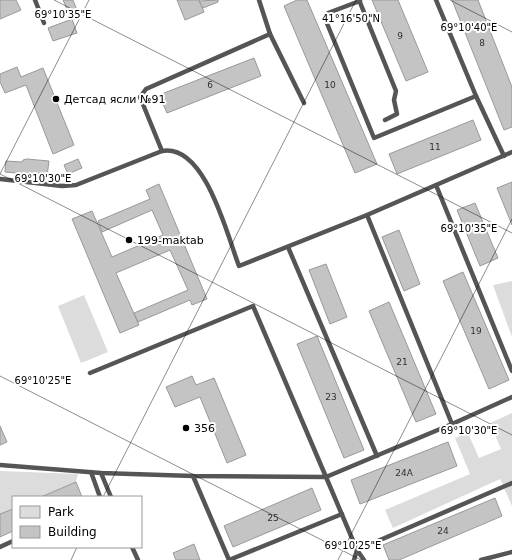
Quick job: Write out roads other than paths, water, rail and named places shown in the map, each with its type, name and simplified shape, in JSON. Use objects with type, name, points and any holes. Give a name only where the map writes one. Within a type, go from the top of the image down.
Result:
[{"type":"lane","points":[[35,0],[44,23]]},
{"type":"lane","points":[[259,0],[270,34],[304,103]]},
{"type":"lane","points":[[384,120],[397,114],[394,100],[396,91],[359,0],[328,13],[326,21],[374,138],[476,96]]},
{"type":"lane","points":[[436,0],[476,96],[504,156]]},
{"type":"lane","points":[[162,152],[140,97],[146,89],[270,34]]},
{"type":"lane","points":[[0,179],[62,186],[76,185],[162,152],[171,150],[186,156],[205,179],[239,266],[367,215],[512,152]]},
{"type":"lane","points":[[436,185],[512,371]]},
{"type":"lane","points":[[367,215],[452,424]]},
{"type":"lane","points":[[288,247],[377,456]]},
{"type":"lane","points":[[90,373],[253,306],[357,550],[364,560]]},
{"type":"lane","points":[[0,465],[91,472],[193,476],[326,478],[512,397]]},
{"type":"lane","points":[[91,472],[100,496]]},
{"type":"lane","points":[[101,472],[111,496]]},
{"type":"lane","points":[[193,476],[229,560],[342,514]]},
{"type":"lane","points":[[354,560],[357,550],[512,483]]},
{"type":"lane","points":[[0,547],[12,541]]},
{"type":"lane","points":[[132,548],[138,560]]},
{"type":"lane","points":[[481,560],[512,552]]},
{"type":"place","name":"Детсад ясли №91","points":[[56,99]]},
{"type":"place","name":"199-maktab","points":[[129,240]]},
{"type":"place","name":"356","points":[[186,428]]}]
